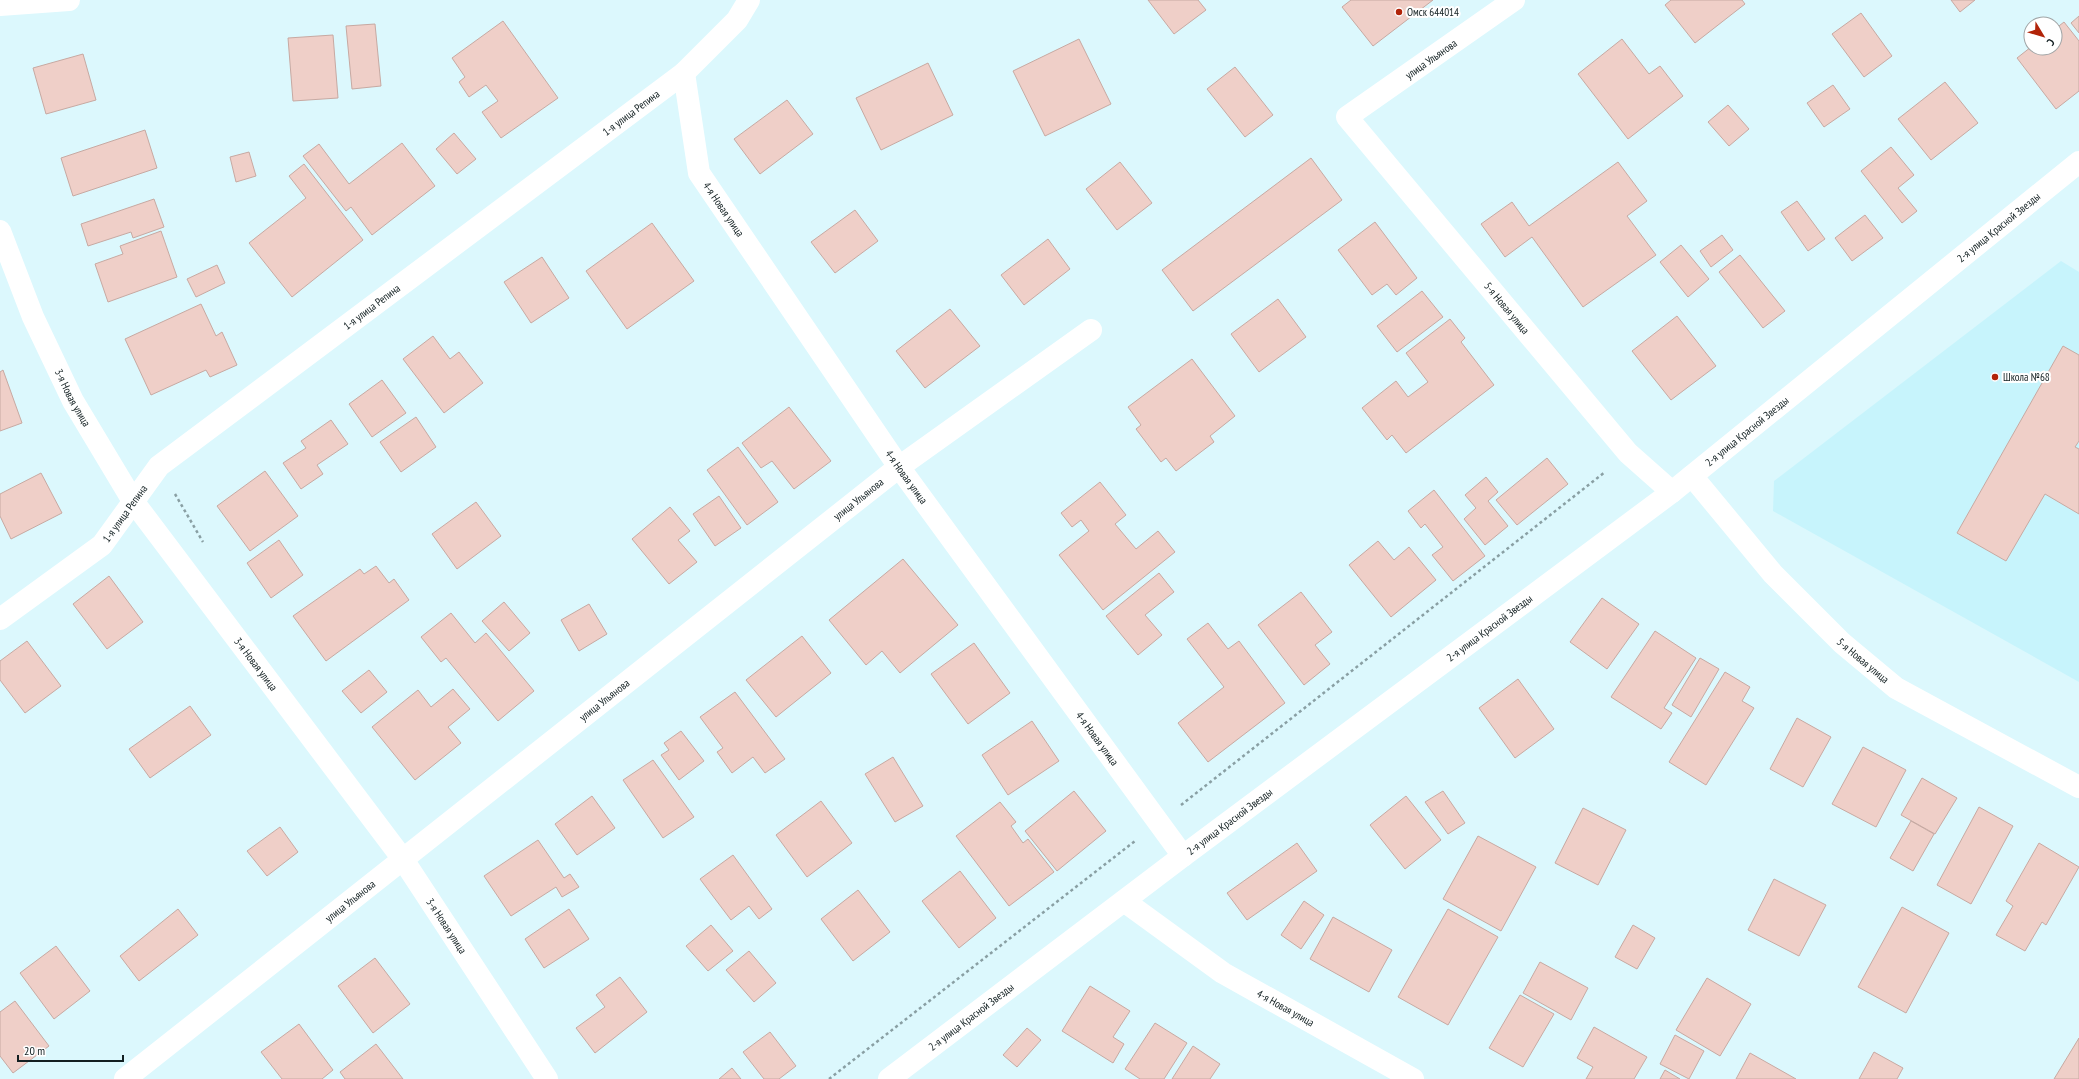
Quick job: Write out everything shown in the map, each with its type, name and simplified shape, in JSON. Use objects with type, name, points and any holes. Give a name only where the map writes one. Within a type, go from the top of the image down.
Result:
[{"type":"street","points":[[0,5],[69,0]]},
{"type":"street","name":"1-я улица Репина","points":[[0,619],[102,545],[159,466],[684,73],[738,20],[749,0]]},
{"type":"street","name":"улица Ульянова","points":[[1347,117],[1514,0]]},
{"type":"street","name":"4-я Новая улица","points":[[684,73],[699,173],[899,467],[1183,856]]},
{"type":"street","name":"5-я Новая улица","points":[[1347,117],[1628,453],[1672,492]]},
{"type":"street","name":"2-я улица Красной Звезды","points":[[889,1079],[1183,856],[1672,492],[2079,162]]},
{"type":"street","name":"3-я Новая улица","points":[[0,231],[33,317],[73,401],[133,501],[402,858],[547,1079]]},
{"type":"street","name":"улица Ульянова","points":[[125,1079],[402,858],[899,467],[1091,330]]},
{"type":"street","name":"5-я Новая улица","points":[[1692,476],[1773,574],[1842,642],[1896,688],[2079,787]]},
{"type":"street","name":"4-я Новая улица","points":[[1124,901],[1223,973],[1413,1079]]},
{"type":"path","points":[[829,1079],[1159,823],[1628,453]]},
{"type":"shaded area","name":"Школа №68","points":[[2061,261],[2079,272],[2079,682],[1773,511],[1774,481]]},
{"type":"building","points":[[1148,0],[1198,0],[1206,10],[1174,34]]},
{"type":"building","points":[[1351,0],[1433,0],[1373,46],[1342,7]]},
{"type":"building","points":[[1671,0],[1742,0],[1745,4],[1695,43],[1665,5]]},
{"type":"building","points":[[1951,0],[1975,0],[1960,12]]},
{"type":"building","points":[[1861,13],[1892,56],[1864,77],[1832,34]]},
{"type":"building","points":[[2079,16],[2079,33],[2071,23]]},
{"type":"building","points":[[503,21],[558,98],[501,138],[482,112],[498,101],[486,85],[469,97],[459,82],[465,77],[452,58]]},
{"type":"building","points":[[2064,22],[2079,41],[2079,91],[2056,109],[2017,58],[2023,53],[2023,56],[2063,56]]},
{"type":"building","points":[[375,24],[381,86],[352,89],[346,26]]},
{"type":"building","points":[[333,35],[338,98],[293,101],[288,38]]},
{"type":"building","points":[[1079,39],[1111,104],[1045,136],[1013,71]]},
{"type":"building","points":[[1622,39],[1649,74],[1660,66],[1683,96],[1628,139],[1578,74]]},
{"type":"building","points":[[83,54],[96,100],[46,114],[33,68]]},
{"type":"building","points":[[928,63],[953,115],[881,150],[856,98]]},
{"type":"building","points":[[1235,67],[1273,115],[1245,137],[1207,89]]},
{"type":"building","points":[[1945,82],[1978,123],[1931,160],[1898,119]]},
{"type":"building","points":[[1833,85],[1850,109],[1824,127],[1807,103]]},
{"type":"building","points":[[787,100],[813,134],[760,174],[734,139]]},
{"type":"building","points":[[1728,105],[1749,129],[1729,146],[1708,122]]},
{"type":"building","points":[[145,130],[157,168],[73,196],[61,158]]},
{"type":"building","points":[[454,133],[476,159],[457,174],[436,149]]},
{"type":"building","points":[[402,143],[435,186],[372,235],[351,207],[346,211],[303,156],[319,144],[349,184]]},
{"type":"building","points":[[1891,147],[1914,175],[1898,188],[1917,211],[1902,223],[1861,171]]},
{"type":"building","points":[[249,152],[256,176],[236,182],[230,157]]},
{"type":"building","points":[[1311,158],[1342,200],[1193,311],[1162,270]]},
{"type":"building","points":[[1120,162],[1152,203],[1117,230],[1086,189]]},
{"type":"building","points":[[1618,162],[1647,201],[1627,216],[1656,255],[1583,307],[1532,237],[1505,257],[1481,224],[1512,202],[1529,226]]},
{"type":"building","points":[[304,164],[363,240],[292,297],[249,243],[306,198],[289,176]]},
{"type":"building","points":[[154,199],[164,227],[133,238],[131,232],[88,246],[81,224]]},
{"type":"building","points":[[1797,201],[1825,239],[1808,251],[1781,212]]},
{"type":"building","points":[[855,210],[878,241],[835,273],[811,242]]},
{"type":"building","points":[[1865,215],[1883,238],[1852,261],[1835,238]]},
{"type":"building","points":[[1375,222],[1417,278],[1396,295],[1387,284],[1372,295],[1338,250]]},
{"type":"building","points":[[652,223],[694,281],[627,329],[586,271]]},
{"type":"building","points":[[161,231],[177,277],[108,302],[95,264],[123,254],[120,246]]},
{"type":"building","points":[[1722,235],[1733,250],[1711,267],[1700,251]]},
{"type":"building","points":[[1048,239],[1070,269],[1024,305],[1001,275]]},
{"type":"building","points":[[1681,245],[1709,279],[1688,297],[1660,262]]},
{"type":"building","points":[[1740,255],[1785,311],[1763,328],[1719,272]]},
{"type":"building","points":[[542,257],[569,298],[531,323],[504,282]]},
{"type":"building","points":[[217,265],[225,283],[196,297],[187,279]]},
{"type":"building","points":[[1422,291],[1443,317],[1397,352],[1377,326]]},
{"type":"building","points":[[1278,299],[1306,337],[1259,372],[1231,334]]},
{"type":"building","points":[[201,304],[216,336],[222,332],[237,365],[210,377],[206,370],[151,395],[125,339]]},
{"type":"building","points":[[950,309],[980,346],[925,388],[896,351]]},
{"type":"building","points":[[1677,316],[1716,366],[1671,400],[1632,351]]},
{"type":"building","points":[[1450,319],[1465,338],[1461,342],[1494,385],[1406,453],[1392,435],[1387,440],[1362,408],[1396,381],[1408,397],[1428,382],[1406,353]]},
{"type":"building","points":[[433,336],[450,359],[459,352],[483,383],[444,413],[403,359]]},
{"type":"building","points":[[2063,346],[2079,355],[2079,441],[2075,447],[2079,449],[2079,514],[2045,494],[2006,561],[1957,533]]},
{"type":"building","points":[[1192,359],[1235,416],[1210,436],[1214,442],[1176,471],[1166,458],[1161,462],[1136,429],[1141,425],[1128,407]]},
{"type":"building","points":[[3,370],[22,423],[0,431],[0,372]]},
{"type":"building","points":[[382,380],[406,413],[372,437],[349,404]]},
{"type":"building","points":[[789,407],[831,461],[794,489],[772,461],[761,468],[742,443]]},
{"type":"building","points":[[416,417],[436,447],[401,472],[380,442]]},
{"type":"building","points":[[331,420],[348,444],[317,465],[323,474],[301,489],[283,463],[306,448],[301,441]]},
{"type":"building","points":[[738,447],[778,502],[747,525],[707,470]]},
{"type":"building","points":[[1547,458],[1568,484],[1517,525],[1496,500]]},
{"type":"building","points":[[265,471],[298,516],[250,551],[217,506]]},
{"type":"building","points":[[41,473],[62,513],[11,539],[0,516],[0,494]]},
{"type":"building","points":[[1486,477],[1498,492],[1488,501],[1508,526],[1485,545],[1464,519],[1476,508],[1465,495]]},
{"type":"building","points":[[1100,482],[1126,515],[1115,524],[1136,549],[1158,531],[1175,552],[1103,610],[1059,555],[1089,531],[1081,520],[1072,527],[1061,513]]},
{"type":"building","points":[[1434,490],[1485,556],[1453,581],[1432,555],[1443,547],[1425,524],[1421,528],[1408,511]]},
{"type":"building","points":[[719,496],[741,528],[715,546],[693,514]]},
{"type":"building","points":[[476,502],[501,536],[457,569],[432,534]]},
{"type":"building","points":[[670,507],[690,531],[678,540],[697,562],[669,584],[632,539]]},
{"type":"building","points":[[279,540],[303,575],[271,598],[247,563]]},
{"type":"building","points":[[1378,541],[1394,560],[1409,547],[1436,580],[1391,617],[1349,565]]},
{"type":"building","points":[[903,559],[958,625],[900,673],[882,651],[866,665],[829,620]]},
{"type":"building","points":[[376,566],[389,583],[394,579],[409,600],[326,661],[293,616],[360,569],[364,574]]},
{"type":"building","points":[[1159,573],[1174,592],[1145,615],[1162,635],[1138,655],[1106,616]]},
{"type":"building","points":[[109,576],[143,622],[107,649],[73,604]]},
{"type":"building","points":[[1301,592],[1332,632],[1315,645],[1330,664],[1304,685],[1258,625]]},
{"type":"building","points":[[1602,598],[1639,624],[1607,669],[1570,642]]},
{"type":"building","points":[[504,602],[530,633],[509,651],[482,621]]},
{"type":"building","points":[[589,604],[607,634],[579,651],[561,620]]},
{"type":"building","points":[[451,613],[475,643],[486,633],[534,691],[498,721],[446,658],[441,662],[421,637]]},
{"type":"building","points":[[1208,623],[1228,649],[1239,641],[1285,703],[1208,762],[1178,723],[1224,687],[1187,639]]},
{"type":"building","points":[[1655,631],[1696,658],[1664,708],[1672,713],[1661,729],[1611,697]]},
{"type":"building","points":[[802,636],[831,673],[776,717],[746,680]]},
{"type":"building","points":[[27,641],[61,686],[25,713],[0,680],[0,661]]},
{"type":"building","points":[[974,643],[1010,693],[968,724],[931,674]]},
{"type":"building","points":[[1700,658],[1719,669],[1691,717],[1672,705]]},
{"type":"building","points":[[369,670],[387,692],[361,713],[342,691]]},
{"type":"building","points":[[1725,672],[1750,687],[1742,701],[1754,708],[1706,785],[1669,762]]},
{"type":"building","points":[[1518,679],[1554,729],[1515,758],[1479,708]]},
{"type":"building","points":[[453,689],[470,709],[448,727],[461,743],[415,780],[372,727],[418,690],[431,707]]},
{"type":"building","points":[[735,692],[785,759],[765,773],[753,757],[732,773],[717,752],[723,748],[700,717]]},
{"type":"building","points":[[190,706],[211,735],[150,778],[129,749]]},
{"type":"building","points":[[1797,718],[1831,737],[1803,787],[1770,769]]},
{"type":"building","points":[[1032,721],[1059,761],[1008,795],[982,755]]},
{"type":"building","points":[[681,731],[704,761],[679,780],[661,755],[669,750],[664,743]]},
{"type":"building","points":[[1863,747],[1906,770],[1876,827],[1832,804]]},
{"type":"building","points":[[893,757],[923,806],[895,822],[865,774]]},
{"type":"building","points":[[653,760],[694,817],[663,838],[623,780]]},
{"type":"building","points":[[1922,778],[1957,798],[1935,834],[1901,815]]},
{"type":"building","points":[[1074,791],[1106,831],[1057,871],[1025,831]]},
{"type":"building","points":[[1443,791],[1465,823],[1448,834],[1425,802]]},
{"type":"building","points":[[592,796],[615,828],[577,855],[555,824]]},
{"type":"building","points":[[1406,796],[1441,840],[1405,869],[1370,825]]},
{"type":"building","points":[[821,801],[852,843],[807,877],[776,835]]},
{"type":"building","points":[[1000,802],[1016,822],[1011,826],[1023,843],[1028,839],[1054,872],[1009,906],[956,836]]},
{"type":"building","points":[[1979,807],[2013,826],[1971,904],[1937,885]]},
{"type":"building","points":[[1583,808],[1626,830],[1598,885],[1555,863]]},
{"type":"building","points":[[1911,821],[1934,834],[1913,871],[1890,858]]},
{"type":"building","points":[[280,827],[298,852],[267,876],[247,851]]},
{"type":"building","points":[[1478,836],[1536,867],[1501,931],[1443,899]]},
{"type":"building","points":[[538,840],[564,878],[570,874],[579,887],[562,897],[556,887],[511,916],[484,876]]},
{"type":"building","points":[[1297,843],[1317,871],[1247,920],[1227,893]]},
{"type":"building","points":[[2039,843],[2079,867],[2046,925],[2042,922],[2025,951],[1996,935],[2013,906],[2006,901]]},
{"type":"building","points":[[733,855],[772,909],[759,919],[749,906],[731,920],[700,879]]},
{"type":"building","points":[[960,871],[996,918],[959,948],[922,901]]},
{"type":"building","points":[[1774,879],[1826,905],[1799,956],[1748,930]]},
{"type":"building","points":[[858,890],[890,932],[853,961],[821,919]]},
{"type":"building","points":[[1304,901],[1324,915],[1301,949],[1281,935]]},
{"type":"building","points":[[1902,907],[1949,933],[1906,1013],[1858,987]]},
{"type":"building","points":[[178,909],[198,935],[139,981],[120,956]]},
{"type":"building","points":[[569,909],[589,939],[544,968],[525,939]]},
{"type":"building","points":[[1448,909],[1498,937],[1448,1025],[1398,997]]},
{"type":"building","points":[[1333,917],[1392,950],[1369,992],[1310,959]]},
{"type":"building","points":[[711,925],[733,951],[708,971],[686,946]]},
{"type":"building","points":[[1633,925],[1655,938],[1637,969],[1615,957]]},
{"type":"building","points":[[56,946],[90,991],[54,1019],[20,973]]},
{"type":"building","points":[[749,951],[776,983],[754,1002],[726,970]]},
{"type":"building","points":[[375,958],[410,1004],[373,1033],[338,986]]},
{"type":"building","points":[[1540,962],[1588,988],[1571,1020],[1523,993]]},
{"type":"building","points":[[620,977],[647,1012],[595,1053],[576,1028],[605,1007],[596,995]]},
{"type":"building","points":[[1707,978],[1751,1004],[1720,1056],[1676,1030]]},
{"type":"building","points":[[1090,986],[1130,1011],[1113,1037],[1124,1044],[1113,1063],[1062,1031]]},
{"type":"building","points":[[1520,995],[1554,1014],[1523,1067],[1489,1048]]},
{"type":"building","points":[[15,1001],[49,1046],[13,1073],[0,1056],[0,1012]]},
{"type":"building","points":[[1155,1023],[1187,1043],[1164,1079],[1140,1079],[1125,1069]]},
{"type":"building","points":[[299,1024],[333,1070],[322,1079],[282,1079],[261,1052]]},
{"type":"building","points":[[1594,1027],[1647,1057],[1634,1079],[1586,1079],[1593,1067],[1577,1058]]},
{"type":"building","points":[[1027,1028],[1041,1040],[1017,1067],[1003,1055]]},
{"type":"building","points":[[770,1032],[796,1066],[779,1079],[764,1079],[743,1052]]},
{"type":"building","points":[[1675,1035],[1704,1051],[1689,1079],[1660,1064]]},
{"type":"building","points":[[2079,1038],[2079,1079],[2054,1079]]},
{"type":"building","points":[[376,1044],[403,1079],[345,1079],[340,1072]]},
{"type":"building","points":[[1193,1046],[1220,1064],[1210,1079],[1172,1079]]},
{"type":"building","points":[[1874,1052],[1903,1068],[1897,1079],[1859,1079]]},
{"type":"building","points":[[1750,1053],[1796,1079],[1736,1079]]},
{"type":"building","points":[[732,1068],[741,1079],[719,1079]]},
{"type":"building","points":[[1665,1070],[1680,1079],[1660,1079]]},
{"type":"place","name":"Омск 644014","points":[[1399,12]]},
{"type":"place","name":"Школа №68","points":[[1995,377]]}]
